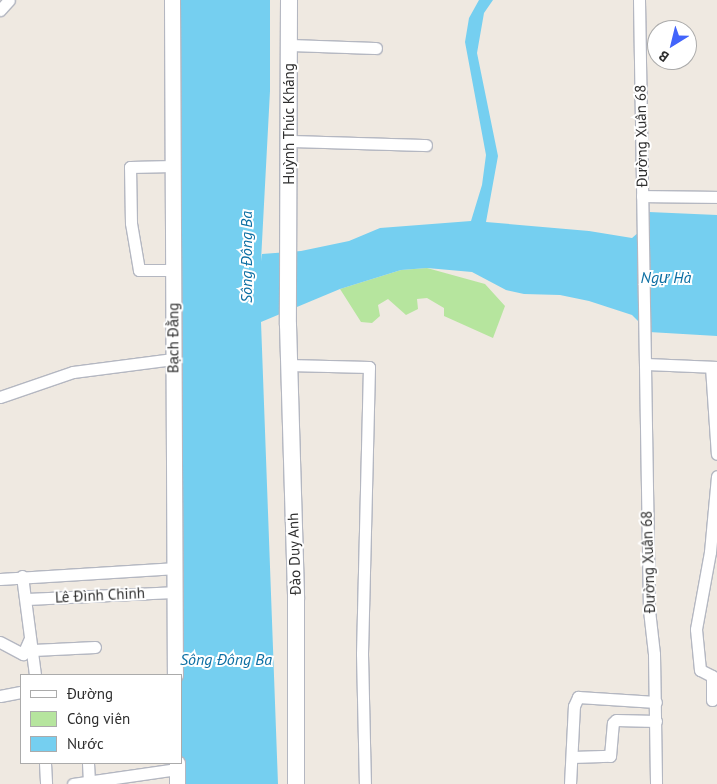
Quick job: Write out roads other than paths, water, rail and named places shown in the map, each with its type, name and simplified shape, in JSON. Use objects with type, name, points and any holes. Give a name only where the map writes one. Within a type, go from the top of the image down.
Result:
[{"type":"main road","name":"Huỳnh Thúc Kháng","points":[[288,325],[289,0]]},
{"type":"main road","name":"Đào Duy Anh","points":[[288,325],[296,599],[296,784]]},
{"type":"street","name":"Bạch Đằng","points":[[172,0],[173,592],[175,674]]},
{"type":"street","name":"Đường Xuân 68","points":[[639,0],[644,340],[646,364],[648,610],[656,702],[656,784]]},
{"type":"street","points":[[289,45],[376,48]]},
{"type":"street","points":[[289,140],[426,145]]},
{"type":"street","points":[[173,166],[130,167],[131,223],[139,270],[173,270]]},
{"type":"street","points":[[642,196],[717,196]]},
{"type":"street","points":[[0,397],[72,372],[173,359]]},
{"type":"street","points":[[646,364],[714,367],[717,454]]},
{"type":"street","points":[[288,365],[369,367],[362,654],[366,784]]},
{"type":"street","points":[[712,700],[712,676],[700,670],[696,629],[710,552],[717,476]]},
{"type":"street","points":[[0,579],[22,576],[173,568]]},
{"type":"street","points":[[22,576],[27,599],[35,674]]},
{"type":"street","name":"Lê Đình Chinh","points":[[27,599],[173,592]]},
{"type":"street","points":[[0,642],[22,654],[30,638]]},
{"type":"street","points":[[33,650],[95,646]]},
{"type":"street","points":[[0,696],[20,692]]},
{"type":"street","points":[[570,784],[574,706],[580,696],[656,702]]},
{"type":"street","points":[[572,757],[610,756],[613,723],[616,720],[656,721]]},
{"type":"street","points":[[45,764],[46,784]]},
{"type":"street","points":[[88,764],[89,783]]},
{"type":"street","points":[[73,784],[89,783],[177,766],[178,784]]},
{"type":"water","name":"Sông Đông Ba","points":[[181,0],[270,0],[270,91],[261,261],[262,254],[301,251],[349,241],[380,228],[471,221],[482,185],[486,155],[465,42],[469,18],[479,0],[493,0],[484,13],[477,53],[498,156],[486,222],[589,231],[632,238],[647,225],[649,212],[717,215],[717,336],[649,332],[632,315],[589,301],[560,295],[524,294],[506,290],[472,272],[427,268],[401,270],[340,289],[261,322],[278,784],[180,784],[180,764],[182,764],[182,674],[180,674]]},
{"type":"water label","name":"Ngự Hà","points":[[666,277]]}]
